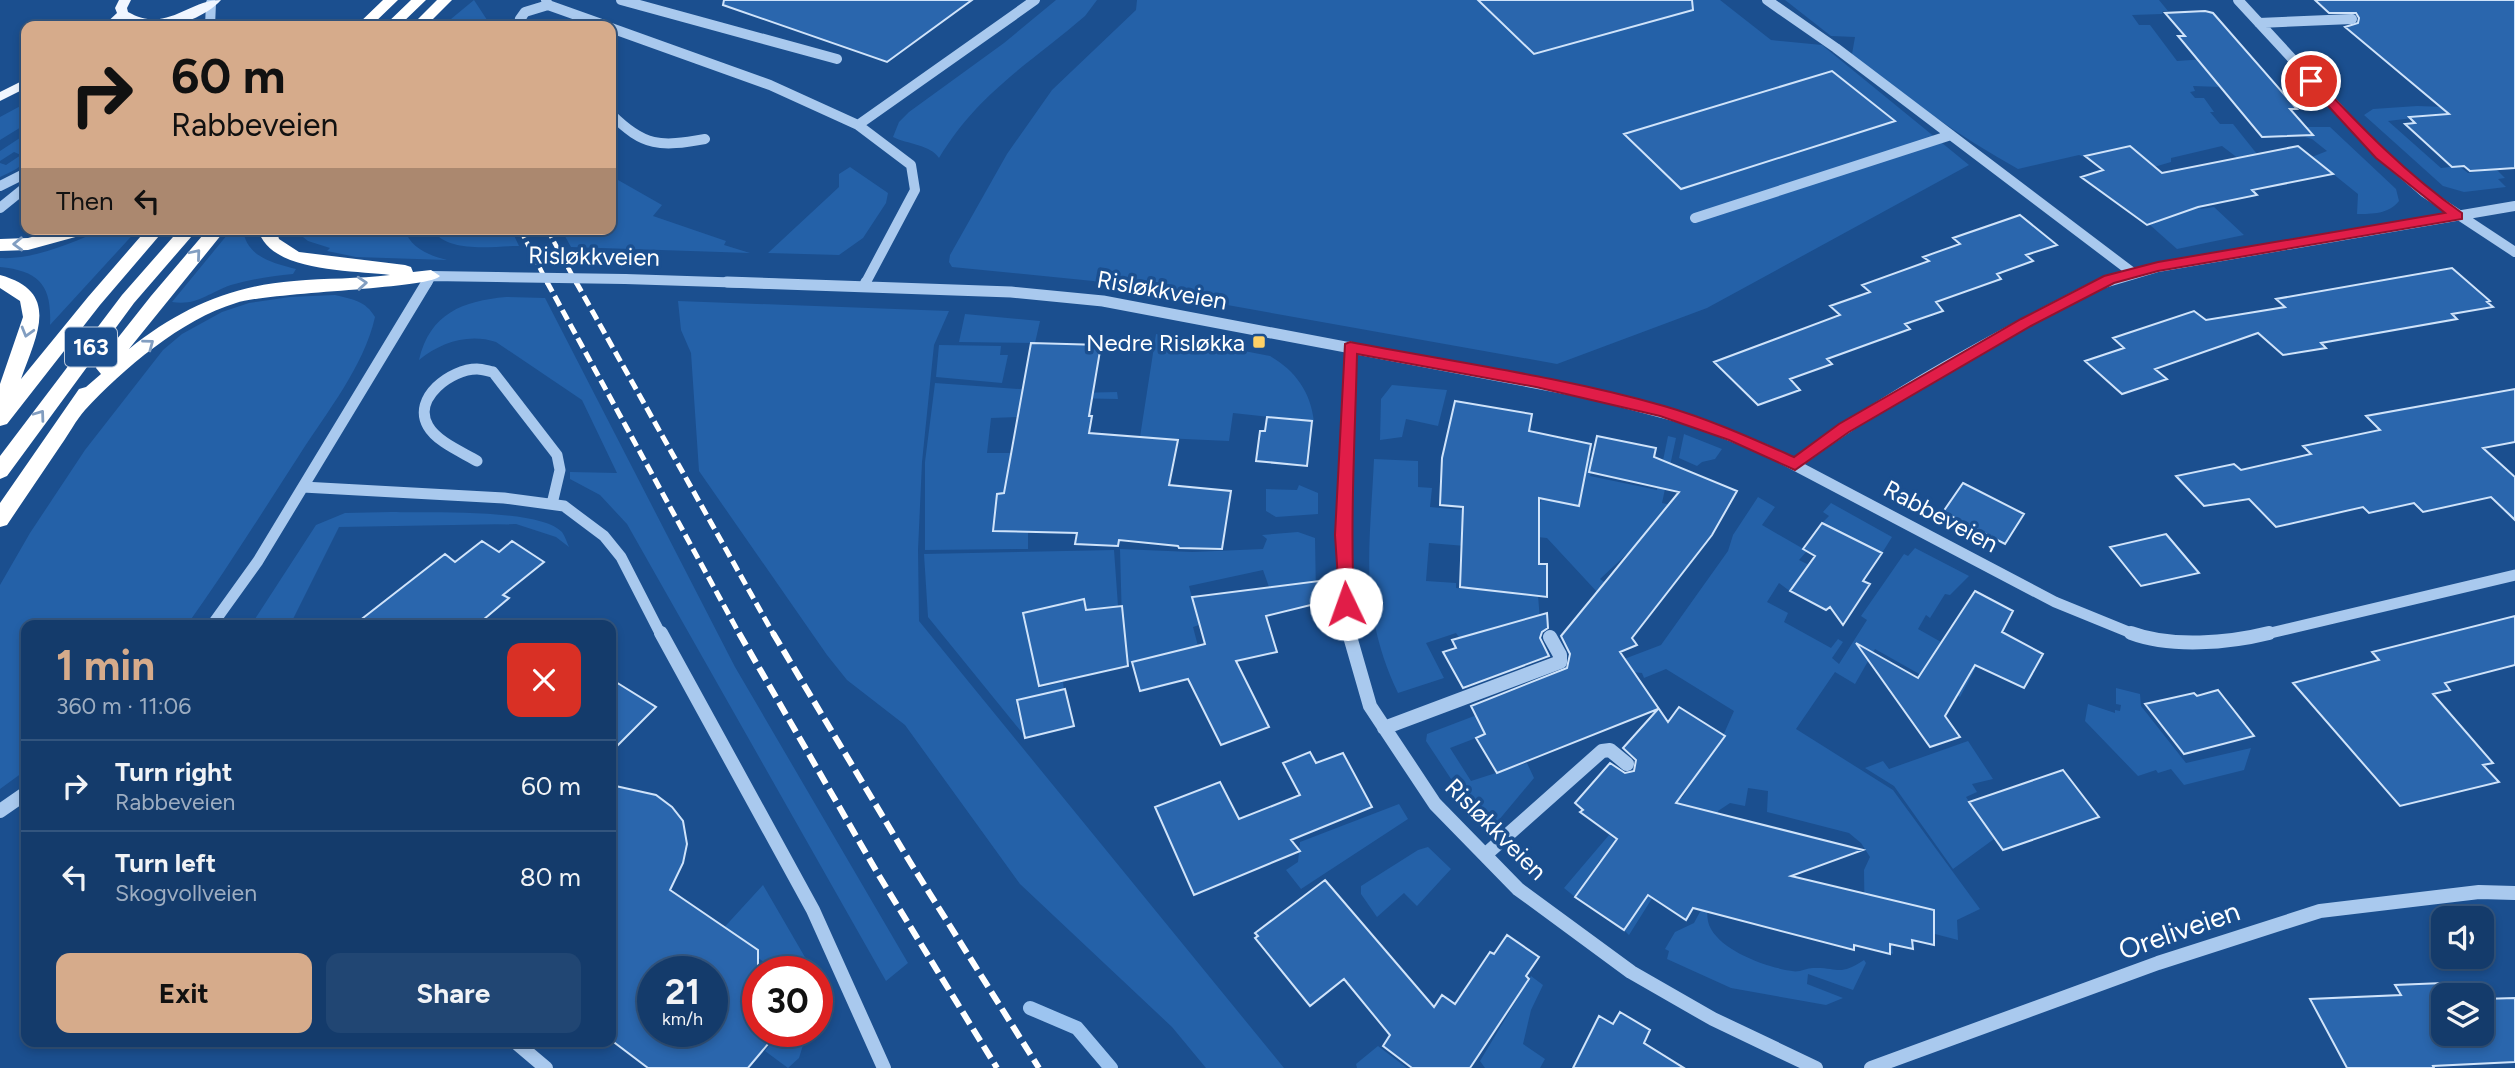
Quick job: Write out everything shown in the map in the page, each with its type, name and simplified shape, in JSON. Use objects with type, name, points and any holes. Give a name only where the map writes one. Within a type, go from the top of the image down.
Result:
[{"type":"highway","points":[[368,21],[391,0]]},
{"type":"highway","points":[[396,21],[419,0]]},
{"type":"highway","points":[[423,21],[445,0]]},
{"type":"highway","points":[[0,245],[28,244],[61,235]]},
{"type":"highway","name":"163","points":[[0,419],[94,301],[151,235]]},
{"type":"highway","name":"163","points":[[0,471],[128,299],[185,235]]},
{"type":"highway","name":"163","points":[[0,519],[79,405],[157,300],[213,235]]},
{"type":"highway","points":[[268,235],[281,250],[295,257],[431,276]]},
{"type":"highway","points":[[79,405],[147,344],[191,315],[218,302],[273,287],[359,284],[431,276]]},
{"type":"highway","points":[[0,281],[14,287],[29,299],[32,317],[0,410]]},
{"type":"main road","points":[[125,0],[121,8],[123,14],[137,21]]},
{"type":"main road","points":[[169,21],[191,14],[213,2]]},
{"type":"main road","points":[[115,21],[123,14]]},
{"type":"main road","points":[[0,97],[21,86]]},
{"type":"street","points":[[621,0],[837,59]]},
{"type":"street","points":[[858,125],[1035,0]]},
{"type":"street","points":[[1767,0],[1836,48],[2133,273]]},
{"type":"street","points":[[2238,0],[2364,139],[2424,192],[2515,252]]},
{"type":"street","points":[[211,21],[213,2]]},
{"type":"street","points":[[522,21],[520,19],[525,12],[547,2],[594,21]]},
{"type":"street","points":[[2259,23],[2352,19]]},
{"type":"street","points":[[616,30],[770,85],[858,125],[911,165],[915,190],[864,287]]},
{"type":"street","points":[[616,119],[632,136],[662,147],[705,139]]},
{"type":"street","points":[[1695,218],[1951,135]]},
{"type":"street","points":[[0,186],[21,176]]},
{"type":"street","points":[[0,208],[21,191]]},
{"type":"street","points":[[1795,464],[1844,428],[2026,322],[2090,288],[2133,273],[2515,206]]},
{"type":"street","points":[[216,620],[251,571],[431,276]]},
{"type":"street","name":"Risløkkveien","points":[[431,276],[625,279],[1011,292],[1103,301],[1350,347],[1343,535],[1347,626],[1370,706],[1384,728],[1435,804],[1518,888],[1631,972],[1713,1019],[1816,1068]]},
{"type":"street","name":"Rabbeveien","points":[[1350,347],[1536,382],[1662,411],[1734,436],[1795,464],[2055,602],[2136,635],[2165,640],[2236,641],[2515,575]]},
{"type":"street","points":[[477,461],[428,428],[424,416],[427,401],[437,387],[450,377],[477,369],[492,372],[548,440],[560,470],[552,504]]},
{"type":"street","points":[[303,487],[504,498],[552,504],[564,506],[604,536],[621,557],[813,910],[884,1068]]},
{"type":"street","points":[[1384,728],[1560,662],[1560,655],[1550,637]]},
{"type":"street","points":[[1485,855],[1602,751],[1610,750],[1627,764]]},
{"type":"street","points":[[0,811],[21,796]]},
{"type":"street","name":"Oreliveien","points":[[1871,1068],[2158,963],[2320,911],[2479,892],[2515,893]]},
{"type":"street","points":[[521,1047],[546,1068]]},
{"type":"shaded area","points":[[474,0],[488,21],[452,21]]},
{"type":"shaded area","points":[[1056,0],[1097,0],[1085,16],[1024,65],[970,115],[939,158],[925,147],[893,137],[899,122],[909,112],[1004,43]]},
{"type":"shaded area","points":[[1137,0],[1720,0],[1771,40],[1822,45],[1969,165],[1707,308],[1557,364],[1093,281],[952,267],[949,262],[950,255],[1007,154],[1052,90],[1136,10]]},
{"type":"shaded area","points":[[1785,0],[2159,0],[2168,11],[2163,11],[2162,14],[2132,15],[2139,25],[2150,25],[2177,61],[2206,59],[2221,87],[2193,86],[2195,91],[2190,92],[2195,98],[2204,98],[2214,112],[2210,112],[2220,124],[2233,124],[2261,159],[2239,159],[2222,146],[2171,158],[2171,162],[2154,167],[2201,209],[2214,207],[2244,235],[2177,249],[2150,225],[2175,214],[2110,166],[2079,155],[2018,169],[1912,101],[1852,54],[1855,37],[1831,36]]},
{"type":"shaded area","points":[[21,106],[21,127],[0,140],[0,117]]},
{"type":"shaded area","points":[[2446,107],[2455,113],[2388,121],[2441,168],[2459,166],[2468,173],[2495,168],[2505,178],[2498,179],[2506,187],[2464,192],[2443,186],[2364,115],[2373,109]]},
{"type":"shaded area","points":[[2307,127],[2330,127],[2396,189],[2399,201],[2385,211],[2357,214],[2358,194],[2312,157],[2327,151],[2305,137],[2314,135]]},
{"type":"shaded area","points":[[21,137],[21,155],[14,152],[0,161],[0,151]]},
{"type":"shaded area","points":[[21,155],[21,166],[0,177],[0,163],[6,165]]},
{"type":"shaded area","points":[[850,167],[888,193],[886,203],[863,238],[839,255],[768,253],[839,187],[839,174]]},
{"type":"shaded area","points":[[616,179],[662,205],[653,216],[726,241],[724,245],[750,253],[571,247],[564,235],[616,235]]},
{"type":"shaded area","points":[[90,235],[132,235],[50,325],[49,300],[41,283],[25,272],[0,267],[0,258],[27,256]]},
{"type":"shaded area","points":[[227,235],[244,235],[249,246],[262,257],[296,269],[293,274],[239,283],[189,302],[172,302]]},
{"type":"shaded area","points":[[300,235],[407,235],[416,246],[447,260],[356,257],[327,251],[330,248],[308,241]]},
{"type":"shaded area","points":[[437,235],[514,235],[519,246],[471,247]]},
{"type":"shaded area","points":[[335,295],[363,304],[371,312],[375,317],[370,335],[354,371],[190,620],[21,620],[21,774],[0,789],[0,585],[30,533],[85,450],[163,350],[182,334],[222,312],[249,303],[290,297]]},
{"type":"shaded area","points":[[506,297],[545,298],[735,667],[908,963],[886,981],[627,524],[600,495],[570,479],[570,472],[617,473],[582,400],[496,342],[486,339],[466,339],[446,344],[419,360],[431,331],[450,312],[476,302]]},
{"type":"shaded area","points":[[678,301],[949,311],[934,345],[922,462],[918,550],[919,621],[1284,1068],[1206,1068],[1172,1027],[1020,884],[905,725],[847,680],[827,655],[699,471],[691,353],[681,330]]},
{"type":"shaded area","points":[[965,314],[1040,321],[1035,343],[959,342]]},
{"type":"shaded area","points":[[1156,334],[1270,356],[1301,384],[1310,402],[1314,422],[1233,413],[1229,441],[1140,437]]},
{"type":"shaded area","points":[[939,345],[1001,346],[1000,355],[1008,355],[1002,383],[936,377]]},
{"type":"shaded area","points":[[935,383],[1075,393],[1117,392],[1118,399],[1064,398],[1019,417],[991,418],[987,453],[1016,453],[1074,493],[997,495],[993,532],[1028,531],[1028,549],[925,550],[925,462]]},
{"type":"shaded area","points":[[1392,385],[1447,390],[1438,426],[1406,419],[1402,437],[1380,440],[1381,399]]},
{"type":"shaded area","points":[[1684,434],[1722,449],[1715,459],[1697,466],[1679,458]]},
{"type":"shaded area","points":[[1668,436],[1676,438],[1662,503],[1671,505],[1644,538],[1600,579],[1607,584],[1598,593],[1547,538],[1537,537],[1538,552],[1429,543],[1426,581],[1456,583],[1456,588],[1538,595],[1540,621],[1460,639],[1456,633],[1426,643],[1444,678],[1398,693],[1385,662],[1372,606],[1369,550],[1374,459],[1418,461],[1418,487],[1432,488],[1430,507],[1486,512],[1535,510],[1563,468],[1569,452],[1594,459],[1590,476],[1657,490]]},
{"type":"shaded area","points":[[1299,485],[1318,493],[1318,514],[1276,517],[1266,511],[1266,489],[1297,490]]},
{"type":"shaded area","points":[[1758,497],[1775,507],[1762,525],[1807,551],[1799,560],[1809,565],[1791,592],[1779,583],[1767,602],[1788,613],[1784,622],[1831,648],[1838,639],[1843,642],[1832,658],[1839,664],[1867,620],[1861,616],[1904,554],[1908,556],[1915,548],[1969,576],[1950,595],[1945,594],[1930,618],[1926,615],[1918,629],[1941,642],[1938,647],[1976,667],[1960,697],[1875,649],[1855,684],[1835,672],[1796,729],[1893,790],[1980,909],[1957,920],[1958,940],[1935,934],[1934,945],[1914,940],[1914,949],[1892,944],[1893,954],[1865,944],[1864,870],[1870,857],[1861,843],[1849,833],[1767,812],[1768,791],[1748,788],[1745,806],[1730,803],[1718,811],[1712,872],[1668,873],[1629,935],[1624,930],[1652,890],[1600,860],[1575,897],[1564,888],[1609,835],[1633,853],[1655,780],[1682,798],[1722,738],[1734,711],[1666,669],[1644,678],[1642,673],[1633,672],[1551,709],[1450,748],[1471,781],[1527,763],[1534,778],[1498,821],[1489,824],[1455,785],[1426,741],[1427,734],[1661,645],[1728,551],[1733,535]]},
{"type":"shaded area","points":[[1831,503],[1892,537],[1882,553],[1822,523],[1829,516],[1823,512]]},
{"type":"shaded area","points":[[455,512],[508,515],[550,524],[562,532],[569,547],[556,537],[516,524],[339,527],[292,620],[254,620],[316,525],[345,513]]},
{"type":"shaded area","points":[[1298,532],[1315,538],[1316,596],[1275,604],[1263,570],[1189,586],[1199,625],[1193,627],[1199,650],[1132,663],[1123,660],[1120,549],[1192,552],[1263,549],[1267,539],[1262,535]]},
{"type":"shaded area","points":[[1114,550],[1118,606],[1086,611],[1083,602],[1023,615],[1039,688],[1063,682],[1064,690],[1016,705],[1024,735],[928,617],[924,554]]},
{"type":"shaded area","points":[[2116,688],[2140,694],[2141,706],[2186,763],[2251,748],[2244,770],[2184,785],[2171,769],[2158,773],[2156,770],[2138,776],[2085,721],[2088,704],[2115,713],[2115,710],[2120,711],[2121,705],[2116,704]]},
{"type":"shaded area","points":[[1968,741],[1993,779],[1972,784],[1977,792],[1966,797],[1994,839],[1953,869],[1894,786],[1865,768],[1883,761],[1889,769]]},
{"type":"shaded area","points":[[1399,804],[1408,819],[1301,889],[1286,870],[1298,862],[1300,842]]},
{"type":"shaded area","points":[[1428,847],[1451,869],[1417,906],[1404,893],[1377,917],[1361,894],[1361,886],[1418,850]]},
{"type":"shaded area","points":[[763,885],[804,956],[755,956],[720,932]]},
{"type":"shaded area","points":[[1708,897],[1708,921],[1711,929],[1725,945],[1758,962],[1795,971],[1813,968],[1843,970],[1864,960],[1866,963],[1853,990],[1808,974],[1807,984],[1843,998],[1826,1005],[1731,988],[1667,959],[1669,951],[1665,949],[1675,932],[1694,923]]},
{"type":"shaded area","points":[[1531,976],[1543,985],[1531,1010],[1523,1044],[1545,1059],[1540,1068],[1485,1068],[1480,1061]]},
{"type":"shaded area","points":[[1378,1046],[1407,1068],[1357,1068],[1356,1064]]},
{"type":"shaded area","points":[[768,1047],[802,1047],[799,1058],[788,1068],[765,1051]]},
{"type":"building","points":[[724,0],[972,0],[887,62],[723,5]]},
{"type":"building","points":[[1478,0],[1692,0],[1693,10],[1534,54]]},
{"type":"building","points":[[2315,0],[2515,0],[2515,168],[2470,171],[2464,166],[2452,167],[2405,124],[2415,123],[2409,117],[2449,114],[2345,27],[2358,23],[2356,13],[2329,13]]},
{"type":"building","points":[[2165,13],[2213,13],[2297,109],[2290,109],[2313,135],[2262,137],[2178,36],[2185,36]]},
{"type":"building","points":[[1832,71],[1895,121],[1681,189],[1624,134]]},
{"type":"building","points":[[2130,146],[2162,173],[2298,146],[2333,174],[2252,190],[2257,195],[2198,207],[2147,225],[2081,177],[2103,170],[2085,156]]},
{"type":"building","points":[[2020,215],[2057,245],[2026,255],[2033,261],[1997,274],[2001,279],[1936,302],[1943,311],[1905,324],[1910,329],[1827,359],[1832,364],[1790,379],[1800,390],[1758,405],[1714,362],[1840,315],[1830,306],[1870,292],[1862,285],[1929,261],[1923,257],[1960,244],[1953,238]]},
{"type":"building","points":[[2452,268],[2490,301],[2487,302],[2493,307],[2452,314],[2457,319],[2321,343],[2326,348],[2283,355],[2258,333],[2155,369],[2167,379],[2122,394],[2085,361],[2124,348],[2113,338],[2194,311],[2206,320],[2285,307],[2276,299]]},
{"type":"building","points":[[1031,343],[1101,345],[1089,416],[1092,416],[1089,433],[1178,440],[1169,485],[1231,491],[1222,549],[1179,548],[1119,540],[1118,546],[1075,544],[1077,533],[993,531],[997,494],[1004,493]]},
{"type":"building","points":[[2515,389],[2515,442],[2483,448],[2515,477],[2515,520],[2491,497],[2423,512],[2414,503],[2369,513],[2363,507],[2276,527],[2249,499],[2204,506],[2176,476],[2234,464],[2241,470],[2311,454],[2303,446],[2380,430],[2366,416]]},
{"type":"building","points":[[1455,401],[1532,414],[1529,431],[1591,444],[1579,506],[1539,498],[1539,564],[1547,564],[1547,597],[1460,587],[1463,507],[1440,505],[1442,458]]},
{"type":"building","points":[[1267,417],[1312,421],[1307,466],[1256,461],[1260,431],[1265,431]]},
{"type":"building","points":[[1597,436],[1656,448],[1654,457],[1737,491],[1712,535],[1632,638],[1637,645],[1620,652],[1668,722],[1679,707],[1725,736],[1676,803],[1863,850],[1791,876],[1934,910],[1934,945],[1912,940],[1913,949],[1890,944],[1890,954],[1854,945],[1854,950],[1693,908],[1686,920],[1648,895],[1624,930],[1575,897],[1617,839],[1580,812],[1583,810],[1575,803],[1610,763],[1625,773],[1634,771],[1636,760],[1623,748],[1658,709],[1497,773],[1476,738],[1485,734],[1471,706],[1567,668],[1570,654],[1561,636],[1679,492],[1589,472]]},
{"type":"building","points":[[1963,483],[2024,514],[2005,544],[1943,512]]},
{"type":"building","points":[[1822,523],[1882,553],[1863,581],[1870,584],[1843,625],[1830,607],[1826,610],[1790,591],[1815,556],[1803,549]]},
{"type":"building","points":[[2166,534],[2199,573],[2141,586],[2110,547]]},
{"type":"building","points":[[482,541],[499,552],[512,541],[544,562],[503,595],[509,598],[483,620],[360,620],[445,554],[455,562]]},
{"type":"building","points":[[1319,581],[1323,602],[1266,616],[1277,652],[1236,661],[1269,727],[1221,745],[1188,679],[1140,691],[1132,662],[1205,644],[1192,597]]},
{"type":"building","points":[[1975,591],[2013,611],[2002,632],[2043,654],[2024,688],[1975,665],[1945,716],[1960,737],[1930,747],[1856,643],[1918,678]]},
{"type":"building","points":[[1084,599],[1086,610],[1122,606],[1128,666],[1039,686],[1023,613]]},
{"type":"building","points":[[1547,613],[1548,628],[1542,632],[1540,638],[1549,656],[1463,688],[1443,652],[1456,648],[1452,640]]},
{"type":"building","points":[[2515,616],[2515,665],[2445,683],[2450,690],[2433,694],[2493,763],[2483,765],[2499,782],[2400,806],[2293,683],[2379,660],[2372,652]]},
{"type":"building","points":[[616,682],[656,707],[616,747]]},
{"type":"building","points":[[1065,689],[1074,726],[1025,738],[1017,700]]},
{"type":"building","points":[[2218,690],[2254,736],[2184,754],[2145,704],[2194,693],[2197,696]]},
{"type":"building","points":[[1310,752],[1316,763],[1343,753],[1372,807],[1291,840],[1300,851],[1194,895],[1155,807],[1220,782],[1239,819],[1300,795],[1283,763]]},
{"type":"building","points":[[2063,770],[2099,817],[2003,850],[1969,802]]},
{"type":"building","points":[[616,786],[656,795],[672,807],[683,821],[687,844],[683,863],[670,890],[758,950],[758,956],[742,956],[742,1047],[766,1047],[748,1068],[648,1068],[616,1044]]},
{"type":"building","points":[[1325,880],[1434,1007],[1442,995],[1455,1004],[1490,952],[1494,954],[1507,935],[1539,957],[1526,976],[1529,979],[1470,1068],[1412,1068],[1383,1046],[1390,1035],[1344,979],[1310,1006],[1255,938],[1258,936],[1255,933]]},
{"type":"building","points":[[2431,984],[2431,1046],[2494,1046],[2494,999],[2515,998],[2515,1062],[2433,1066],[2434,1068],[2347,1068],[2310,999],[2401,995],[2395,985]]},
{"type":"building","points":[[1620,1012],[1650,1030],[1644,1043],[1684,1068],[1573,1068],[1599,1016],[1613,1024]]},
{"type":"waterway","points":[[1030,1008],[1077,1028],[1111,1068]]},
{"type":"railway","points":[[523,235],[548,284]]},
{"type":"railway","points":[[550,235],[577,284]]},
{"type":"railway","points":[[547,282],[740,635]]},
{"type":"railway","points":[[576,282],[774,635]]},
{"type":"railway","points":[[739,633],[878,874],[997,1068]]},
{"type":"railway","points":[[773,633],[910,862],[1039,1068]]},
{"type":"place","name":"Nedre Risløkka","points":[[1259,342]]},
{"type":"route","points":[[1346,604],[1343,535],[1350,347],[1536,382],[1662,411],[1734,436],[1795,464],[1844,428],[2026,322],[2109,280],[2158,267],[2457,216],[2381,155],[2311,81]]}]
